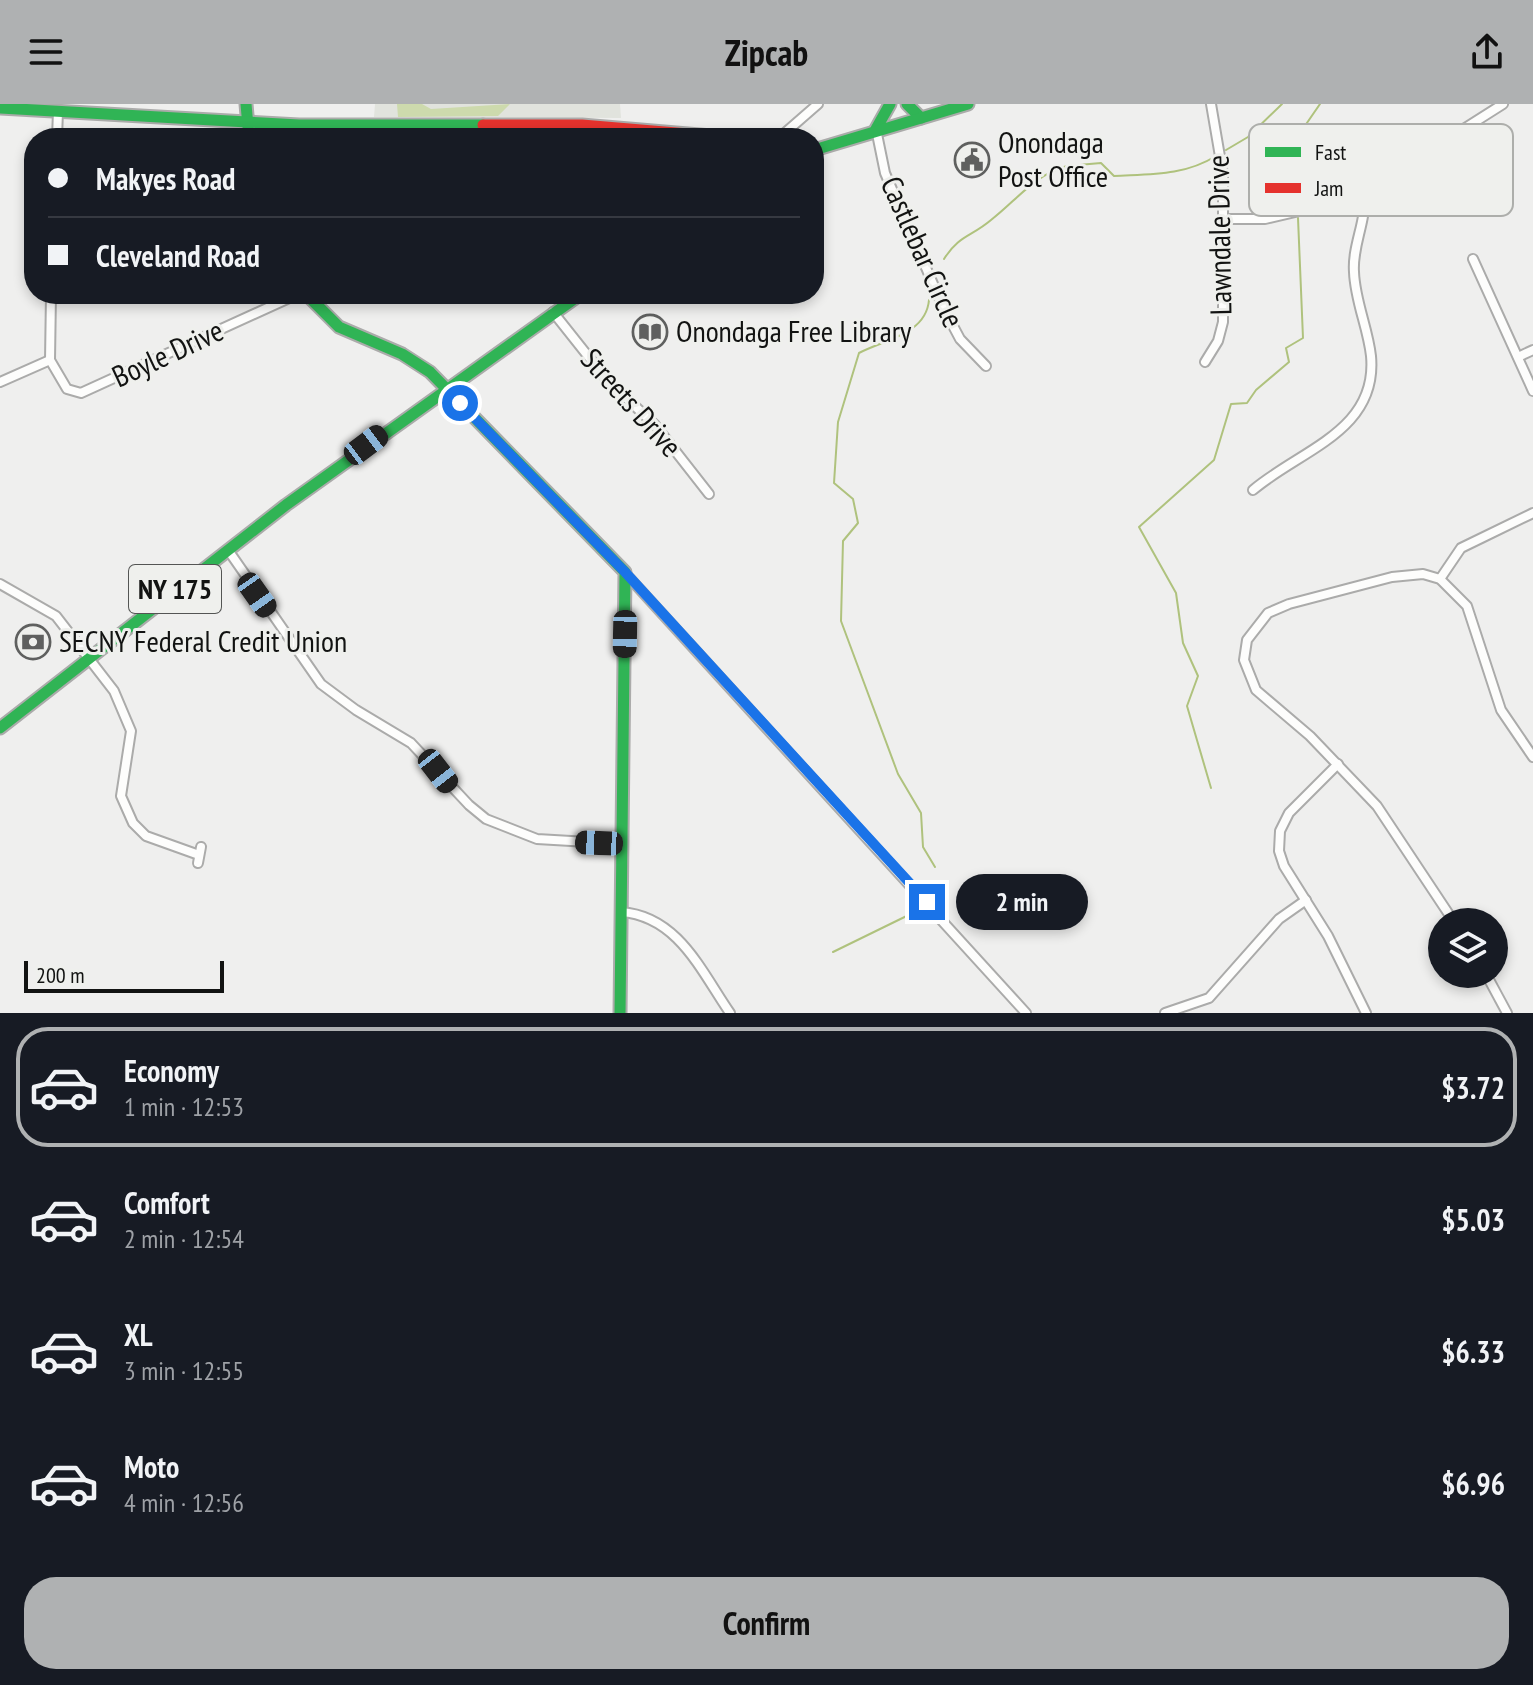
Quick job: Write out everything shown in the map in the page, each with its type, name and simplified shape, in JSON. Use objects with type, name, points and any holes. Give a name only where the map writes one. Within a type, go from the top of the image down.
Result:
[{"type":"main road","points":[[246,104],[248,128]]},
{"type":"main road","points":[[876,129],[890,104]]},
{"type":"main road","points":[[907,104],[921,118]]},
{"type":"main road","points":[[824,147],[968,104]]},
{"type":"main road","points":[[0,108],[313,125],[582,125],[617,128]]},
{"type":"main road","points":[[316,304],[339,327],[402,354],[430,372],[625,572],[620,1013]]},
{"type":"main road","name":"NY 175","points":[[0,728],[87,658],[444,387],[565,304]]},
{"type":"street","points":[[794,128],[818,104]]},
{"type":"street","name":"Lawndale Drive","points":[[1205,362],[1218,341],[1223,322],[1221,154],[1211,104]]},
{"type":"street","points":[[1472,124],[1503,104]]},
{"type":"street","points":[[57,128],[58,111]]},
{"type":"street","name":"Castlebar Circle","points":[[876,129],[885,173],[943,307],[960,339],[986,366]]},
{"type":"street","points":[[1223,219],[1277,216]]},
{"type":"street","points":[[1253,490],[1343,429],[1364,403],[1369,389],[1371,357],[1354,273],[1355,246],[1363,216]]},
{"type":"street","points":[[1473,259],[1533,391]]},
{"type":"street","points":[[0,382],[50,360],[51,304]]},
{"type":"street","name":"Boyle Drive","points":[[50,360],[67,389],[81,393],[276,304]]},
{"type":"street","name":"Streets Drive","points":[[553,312],[607,380],[655,425],[709,494]]},
{"type":"street","points":[[1518,357],[1533,350]]},
{"type":"street","points":[[1440,579],[1461,548],[1533,513]]},
{"type":"street","points":[[228,550],[321,684],[356,710],[411,743],[451,787],[486,819],[537,839],[622,844]]},
{"type":"street","points":[[625,572],[1026,1013]]},
{"type":"street","points":[[1445,908],[1403,840],[1338,764],[1256,690],[1244,660],[1247,640],[1268,613],[1289,604],[1392,577],[1423,574],[1440,579],[1467,606],[1501,710],[1533,757]]},
{"type":"street","points":[[0,584],[56,616],[114,691],[131,731],[121,796],[133,823],[146,836],[199,855]]},
{"type":"street","points":[[1338,764],[1289,813],[1280,831],[1279,851],[1284,866],[1328,936],[1366,1013]]},
{"type":"street","points":[[1165,1013],[1209,998],[1279,919],[1306,900]]},
{"type":"street","points":[[621,912],[655,920],[679,938],[730,1013]]},
{"type":"street","points":[[1494,988],[1507,1013]]},
{"type":"shaded area","points":[[375,104],[620,104],[621,118],[374,117]]},
{"type":"green space","points":[[397,104],[422,104],[431,109],[510,104],[498,116],[398,117]]},
{"type":"waterway","points":[[1261,124],[1282,104]]},
{"type":"waterway","points":[[1306,124],[1320,104]]},
{"type":"waterway","points":[[1226,150],[1249,136]]},
{"type":"waterway","points":[[1078,165],[1101,163],[1114,176],[1154,174],[1179,171],[1216,156]]},
{"type":"waterway","points":[[944,259],[960,241],[984,226],[1035,182],[1067,166]]},
{"type":"waterway","points":[[1211,788],[1187,706],[1198,676],[1183,643],[1176,593],[1139,527],[1214,460],[1231,404],[1247,403],[1256,390],[1289,362],[1286,348],[1303,338],[1298,218]]},
{"type":"waterway","points":[[929,300],[921,321],[913,328],[859,353],[838,422],[834,483],[853,499],[858,523],[843,541],[841,621],[898,774],[921,813],[923,847],[935,867]]},
{"type":"waterway","points":[[935,889],[935,903]]},
{"type":"waterway","points":[[833,952],[925,907]]},
{"type":"traffic: fast","points":[[246,104],[248,128]]},
{"type":"traffic: fast","points":[[876,129],[890,104]]},
{"type":"traffic: fast","points":[[907,104],[921,118]]},
{"type":"traffic: fast","points":[[824,147],[968,104]]},
{"type":"traffic: fast","points":[[0,108],[299,125],[483,125]]},
{"type":"traffic: fast","points":[[316,304],[339,327],[402,354],[430,372],[625,572],[620,1013]]},
{"type":"traffic: fast","points":[[0,728],[286,505],[567,304]]},
{"type":"traffic: jam","points":[[483,125],[617,128]]},
{"type":"place","name":"Onondaga Post Office","points":[[972,160]]},
{"type":"place","name":"Onondaga Free Library","points":[[650,332]]},
{"type":"place","name":"SECNY Federal Credit Union","points":[[33,642]]},
{"type":"route","points":[[460,403],[625,572],[927,902]]}]
